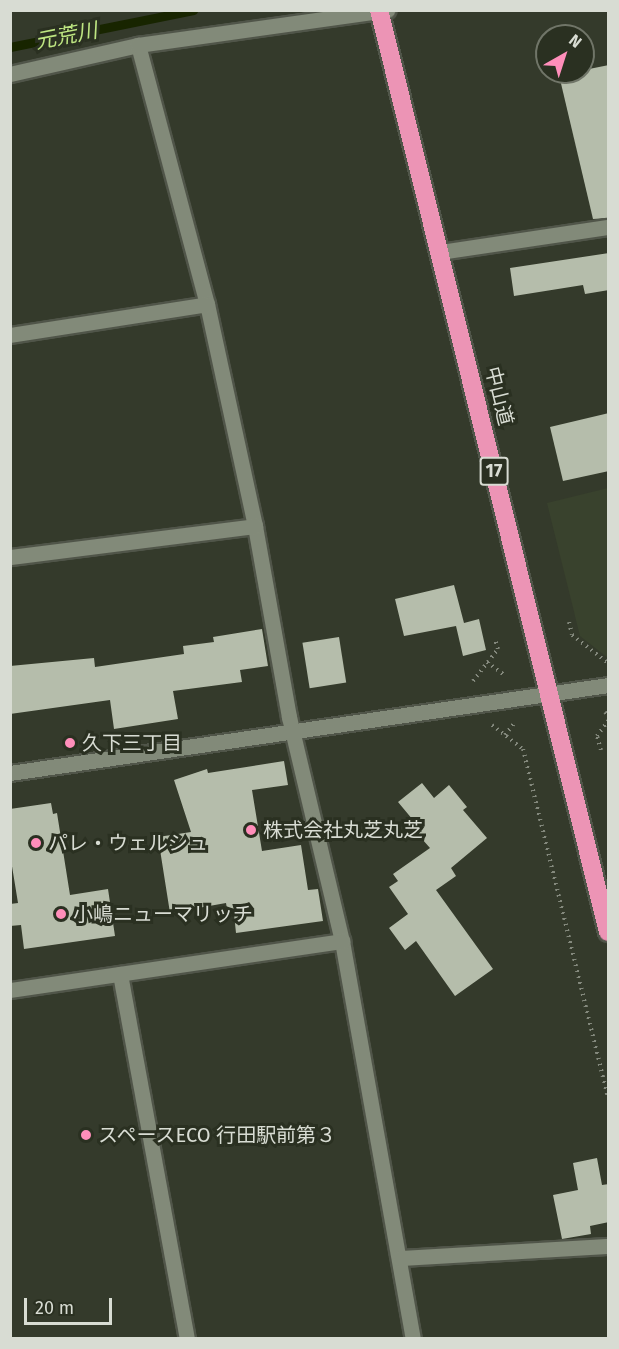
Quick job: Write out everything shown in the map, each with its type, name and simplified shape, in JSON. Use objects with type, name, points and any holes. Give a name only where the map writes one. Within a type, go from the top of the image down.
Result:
[{"type":"highway","name":"中山道","points":[[382,12],[609,932]]},
{"type":"street","points":[[10,74],[138,45],[382,12]]},
{"type":"street","points":[[138,45],[207,304],[255,526],[292,731],[342,941],[413,1338]]},
{"type":"street","points":[[440,252],[609,227]]},
{"type":"street","points":[[10,335],[207,304]]},
{"type":"street","points":[[10,557],[255,526]]},
{"type":"street","points":[[10,773],[609,685]]},
{"type":"street","points":[[10,990],[342,941]]},
{"type":"street","points":[[120,974],[187,1338]]},
{"type":"street","points":[[400,1258],[609,1246]]},
{"type":"path","points":[[569,622],[572,635],[609,663]]},
{"type":"path","points":[[495,640],[498,649]]},
{"type":"path","points":[[593,665],[600,656]]},
{"type":"path","points":[[488,662],[504,675]]},
{"type":"path","points":[[505,735],[516,721]]},
{"type":"path","points":[[601,750],[597,736],[609,722]]},
{"type":"path","points":[[523,749],[609,1098]]},
{"type":"shaded area","points":[[608,488],[608,658],[580,636],[547,503]]},
{"type":"building","points":[[609,65],[609,218],[593,219],[561,84],[595,84],[595,68]]},
{"type":"building","points":[[609,253],[609,290],[585,294],[583,285],[514,296],[510,268]]},
{"type":"building","points":[[609,413],[609,471],[563,481],[550,427]]},
{"type":"building","points":[[454,585],[464,623],[479,619],[486,650],[463,656],[456,626],[404,636],[395,599]]},
{"type":"building","points":[[262,629],[268,666],[240,670],[242,682],[173,691],[178,719],[114,729],[110,700],[10,714],[10,666],[94,658],[95,667],[184,654],[183,646],[214,642],[213,637]]},
{"type":"building","points":[[339,637],[346,682],[310,688],[302,643]]},
{"type":"building","points":[[284,761],[288,785],[252,790],[262,851],[301,845],[308,890],[318,889],[323,921],[236,933],[234,914],[228,915],[226,903],[170,913],[158,837],[191,832],[174,780],[207,769],[208,773]]},
{"type":"building","points":[[422,783],[434,798],[449,785],[467,807],[463,810],[487,838],[451,868],[456,876],[436,890],[493,969],[455,996],[416,941],[405,950],[389,928],[408,914],[389,887],[398,881],[393,874],[430,848],[414,830],[418,826],[398,802]]},
{"type":"building","points":[[51,803],[53,814],[57,813],[70,895],[108,889],[115,936],[24,949],[21,925],[10,926],[10,904],[18,903],[10,854],[10,809]]},
{"type":"building","points":[[597,1158],[602,1185],[609,1184],[609,1222],[590,1226],[591,1234],[562,1239],[553,1195],[578,1190],[573,1163]]},
{"type":"waterway","name":"元荒川","points":[[10,47],[193,10]]},
{"type":"place","name":"久下三丁目","points":[[70,743]]},
{"type":"place","name":"株式会社丸芝丸芝","points":[[251,830]]},
{"type":"place","name":"パレ・ウェルシュ","points":[[36,843]]},
{"type":"place","name":"小嶋ニューマリッチ","points":[[61,914]]},
{"type":"place","name":"スペースECO 行田駅前第３","points":[[86,1135]]}]
